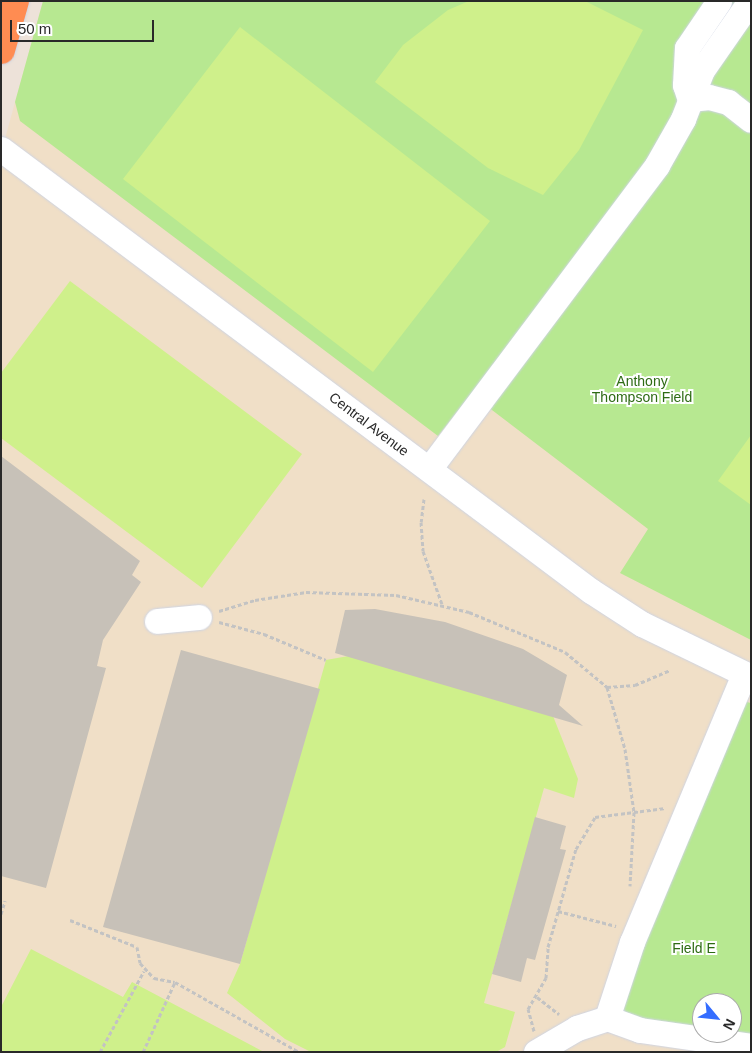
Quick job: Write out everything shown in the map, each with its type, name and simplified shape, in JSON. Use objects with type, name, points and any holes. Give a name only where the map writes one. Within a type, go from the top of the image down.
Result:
[{"type":"highway","points":[[1,50],[15,1]]},
{"type":"street","points":[[690,99],[685,85],[687,48],[719,1]]},
{"type":"street","points":[[430,469],[657,165],[683,119],[690,99],[712,53],[750,1]]},
{"type":"street","points":[[690,99],[709,97],[728,102],[751,120]]},
{"type":"street","name":"Central Avenue","points":[[1,149],[613,605],[642,624],[747,675]]},
{"type":"street","points":[[157,621],[200,617]]},
{"type":"street","points":[[607,1018],[632,942],[747,675]]},
{"type":"street","points":[[536,1052],[577,1028],[607,1018],[640,1030],[751,1046]]},
{"type":"path","points":[[424,499],[423,551],[442,605]]},
{"type":"path","points":[[200,617],[255,600],[306,592],[396,595],[442,605],[548,643],[565,652],[607,687],[627,757],[634,812],[629,889]]},
{"type":"path","points":[[200,617],[264,634],[326,660]]},
{"type":"path","points":[[607,687],[635,685],[670,670]]},
{"type":"path","points":[[528,1009],[537,997],[546,978],[548,948],[576,849],[595,817],[690,805]]},
{"type":"path","points":[[1,914],[5,900]]},
{"type":"path","points":[[558,911],[619,927]]},
{"type":"path","points":[[616,936],[622,918]]},
{"type":"path","points":[[70,920],[137,947],[144,971],[100,1052]]},
{"type":"path","points":[[144,971],[165,982],[175,982],[299,1052]]},
{"type":"path","points":[[143,1052],[175,982]]},
{"type":"path","points":[[537,997],[551,1008]]},
{"type":"shaded area","points":[[43,1],[751,1],[751,1052],[1,1052],[1,153]]},
{"type":"green space","name":"Anthony Thompson Field","points":[[43,1],[751,1],[751,640],[620,573],[648,529],[471,394],[438,436],[20,121],[15,102]]},
{"type":"green space","points":[[469,1],[585,1],[643,30],[579,150],[543,195],[488,168],[375,82],[403,45],[448,10]]},
{"type":"green space","points":[[240,27],[490,221],[373,372],[123,179]]},
{"type":"green space","points":[[70,281],[302,454],[202,588],[1,438],[1,373]]},
{"type":"green space","points":[[751,435],[751,505],[718,481]]},
{"type":"green space","points":[[399,647],[553,716],[578,779],[574,798],[544,788],[484,1003],[515,1012],[505,1047],[496,1052],[311,1052],[285,1039],[227,993],[240,964],[326,660]]},
{"type":"green space","name":"Field E","points":[[734,699],[751,703],[751,1043],[742,1041],[742,993],[692,993],[692,1033],[607,1018]]},
{"type":"green space","points":[[31,949],[123,997],[132,982],[264,1052],[1,1052],[1,1007]]},
{"type":"building","points":[[1,456],[140,561],[132,575],[141,582],[103,640],[97,666],[106,668],[46,888],[1,876]]},
{"type":"building","points":[[375,609],[445,622],[523,649],[567,675],[559,705],[583,726],[335,653],[345,610]]},
{"type":"building","points":[[181,650],[320,689],[240,964],[103,927]]},
{"type":"building","points":[[535,817],[566,826],[560,849],[566,850],[535,960],[527,958],[521,982],[492,974]]}]
